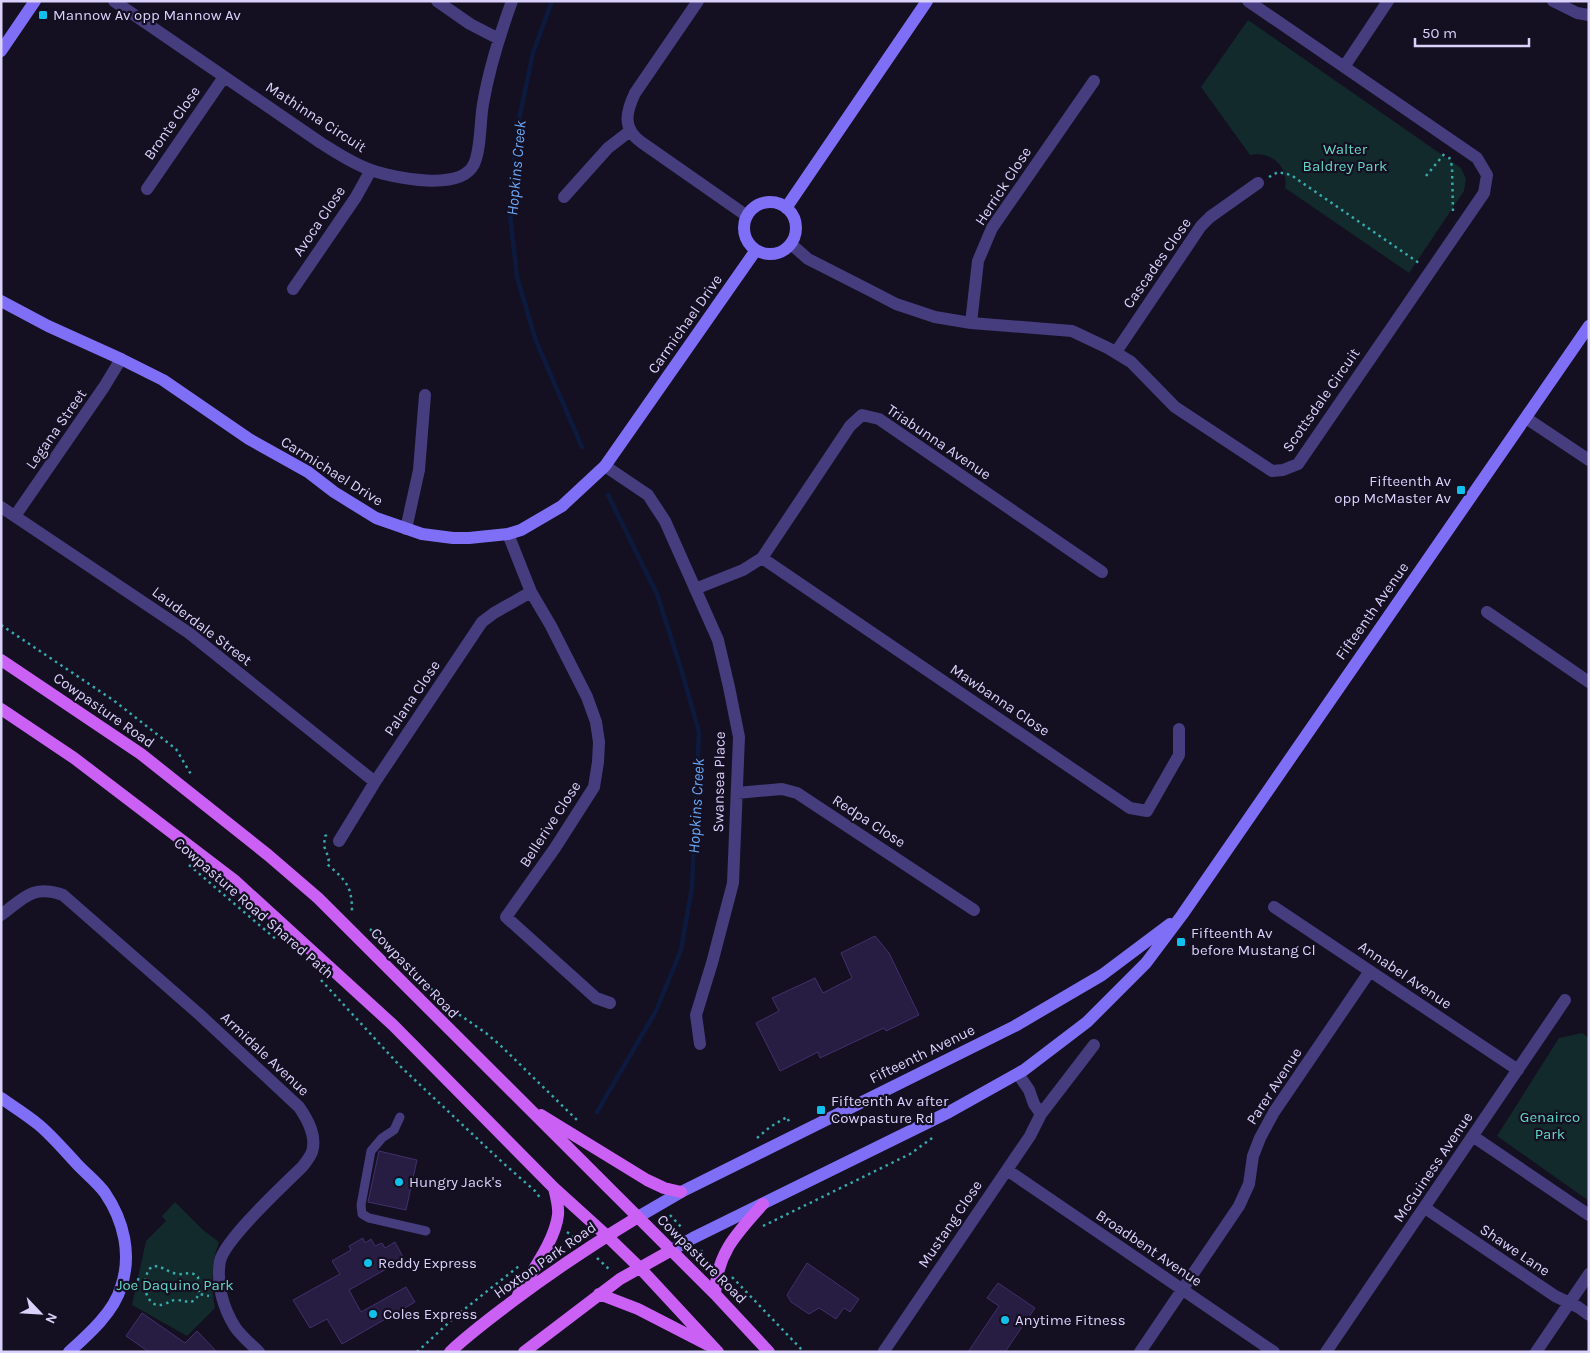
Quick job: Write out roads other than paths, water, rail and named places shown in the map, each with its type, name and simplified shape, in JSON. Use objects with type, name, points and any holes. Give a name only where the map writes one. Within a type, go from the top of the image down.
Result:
[{"type":"main road","points":[[4,42],[36,1]]},
{"type":"main road","points":[[786,208],[928,1]]},
{"type":"main road","points":[[765,202],[778,204],[786,208],[792,214],[795,222],[796,230],[791,244],[776,254],[768,254],[756,250],[745,236],[744,230],[747,216],[752,210],[765,202]]},
{"type":"main road","name":"Carmichael Drive","points":[[1,301],[48,326],[121,359],[170,384],[249,439],[308,472],[361,510],[376,518],[406,530],[453,538],[508,534],[521,530],[562,506],[604,466],[756,250]]},
{"type":"main road","name":"Fifteenth Avenue","points":[[670,1251],[949,1112],[1018,1074],[1087,1022],[1146,963],[1182,915],[1589,326]]},
{"type":"main road","name":"Cowpasture Road","points":[[1,660],[141,754],[268,855],[318,898],[715,1294],[769,1352]]},
{"type":"main road","points":[[1,710],[74,758],[234,880],[393,1025],[554,1188],[640,1268],[717,1350]]},
{"type":"main road","name":"Fifteenth Avenue","points":[[638,1217],[681,1192],[1015,1026],[1102,976],[1182,915]]},
{"type":"main road","points":[[1,1098],[38,1124],[104,1192],[115,1210],[123,1229],[126,1249],[121,1288],[108,1312],[86,1337],[69,1352]]},
{"type":"main road","points":[[522,1103],[647,1180],[664,1188],[681,1192]]},
{"type":"main road","points":[[516,1299],[556,1227],[558,1213],[554,1188]]},
{"type":"main road","points":[[715,1294],[716,1276],[721,1260],[734,1236],[763,1204]]},
{"type":"main road","name":"Hoxton Park Road","points":[[450,1352],[466,1336],[587,1248],[638,1217]]},
{"type":"main road","points":[[524,1352],[620,1279],[670,1251]]},
{"type":"main road","points":[[599,1294],[638,1309],[717,1350]]},
{"type":"street","name":"Mathinna Circuit","points":[[114,1],[321,143],[355,164],[390,176],[428,180],[455,178],[464,175],[470,170],[476,156],[483,103],[499,40],[512,1]]},
{"type":"street","points":[[437,1],[470,24],[499,40]]},
{"type":"street","points":[[698,1],[635,93],[628,114],[630,131],[641,142],[747,216]]},
{"type":"street","name":"Scottsdale Circuit","points":[[791,244],[808,259],[896,304],[935,317],[971,323],[1072,332],[1116,352],[1131,362],[1175,407],[1272,471],[1283,470],[1298,464],[1484,193],[1487,175],[1477,158],[1248,1]]},
{"type":"street","points":[[1344,67],[1388,1]]},
{"type":"street","points":[[1553,1],[1577,14],[1589,15]]},
{"type":"street","name":"Bronte Close","points":[[147,188],[224,77]]},
{"type":"street","name":"Herrick Close","points":[[971,323],[978,261],[992,228],[1094,81]]},
{"type":"street","points":[[564,197],[608,148],[630,131]]},
{"type":"street","name":"Avoca Close","points":[[293,289],[356,197],[371,170]]},
{"type":"street","name":"Cascades Close","points":[[1116,352],[1201,226],[1210,217],[1258,183]]},
{"type":"street","name":"Legana Street","points":[[15,516],[104,387],[121,359]]},
{"type":"street","points":[[406,530],[419,470],[425,395]]},
{"type":"street","name":"Triabunna Avenue","points":[[695,589],[743,570],[762,558],[850,426],[862,415],[879,419],[1102,572]]},
{"type":"street","points":[[1526,418],[1589,460]]},
{"type":"street","name":"Swansea Place","points":[[604,466],[648,495],[665,521],[718,640],[739,737],[732,883],[712,964],[696,1015],[700,1044]]},
{"type":"street","name":"Lauderdale Street","points":[[1,508],[189,633],[375,782]]},
{"type":"street","name":"Bellerive Close","points":[[508,534],[531,592],[587,698],[596,722],[599,742],[594,786],[556,848],[506,917],[596,998],[610,1003]]},
{"type":"street","name":"Mawbanna Close","points":[[762,558],[1130,808],[1147,811],[1179,755],[1179,729]]},
{"type":"street","name":"Palana Close","points":[[339,841],[375,782],[482,622],[531,592]]},
{"type":"street","points":[[1487,612],[1589,682]]},
{"type":"street","name":"Redpa Close","points":[[737,793],[782,789],[797,793],[974,910]]},
{"type":"street","name":"Armidale Avenue","points":[[1,915],[28,895],[39,890],[50,890],[63,895],[200,1014],[299,1107],[309,1121],[313,1139],[312,1153],[303,1166],[237,1233],[221,1259],[219,1278],[222,1299],[235,1328],[258,1352]]},
{"type":"street","name":"Annabel Avenue","points":[[1274,907],[1518,1070]]},
{"type":"street","name":"Parer Avenue","points":[[1140,1352],[1239,1206],[1249,1184],[1253,1156],[1274,1112],[1370,972]]},
{"type":"street","name":"McGuiness Avenue","points":[[1326,1352],[1474,1137],[1565,1000]]},
{"type":"street","name":"Mustang Close","points":[[884,1351],[1030,1136],[1041,1114],[1094,1045]]},
{"type":"street","points":[[1018,1074],[1029,1090],[1034,1104],[1041,1114]]},
{"type":"street","points":[[1474,1137],[1589,1215]]},
{"type":"street","name":"Broadbent Avenue","points":[[1007,1170],[1274,1352]]},
{"type":"street","name":"Shawe Lane","points":[[1425,1208],[1555,1296],[1589,1315]]},
{"type":"street","points":[[1536,1352],[1589,1274]]},
{"type":"lane","points":[[400,1117],[394,1130],[382,1138],[372,1151],[361,1205],[362,1214],[368,1218],[426,1231]]},
{"type":"waterway","name":"Hopkins Creek","points":[[552,1],[533,53],[517,129],[510,215],[517,277],[536,341],[582,447]]},
{"type":"waterway","name":"Hopkins Creek","points":[[597,1112],[656,1011],[681,950],[692,887],[699,732],[657,594],[608,495]]},
{"type":"place","name":"Mannow Av opp Mannow Av","points":[[43,15]]},
{"type":"place","name":"Fifteenth Av opp McMaster Av","points":[[1461,490]]},
{"type":"place","name":"Fifteenth Av before Mustang Cl","points":[[1181,942]]},
{"type":"place","name":"Fifteenth Av after Cowpasture Rd","points":[[821,1110]]},
{"type":"place","name":"Hungry Jack's","points":[[399,1182]]},
{"type":"place","name":"Reddy Express","points":[[368,1263]]},
{"type":"place","name":"Coles Express","points":[[373,1314]]},
{"type":"place","name":"Anytime Fitness","points":[[1005,1320]]},
{"type":"park label","name":"Walter Baldrey Park","points":[[1345,158]]},
{"type":"park label","name":"Genairco Park","points":[[1550,1126]]},
{"type":"park label","name":"Joe Daquino Park","points":[[175,1285]]}]
